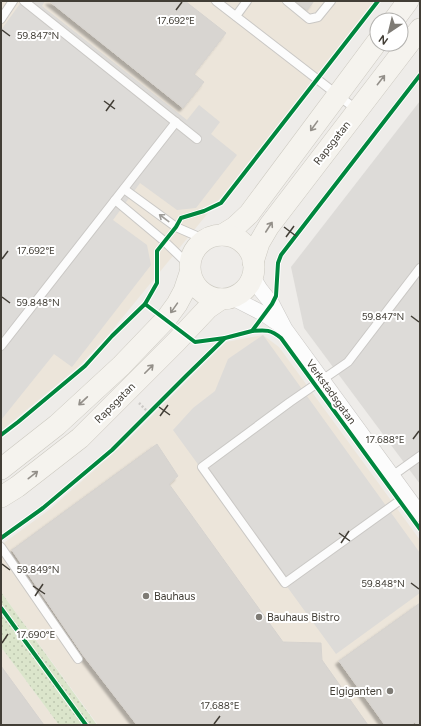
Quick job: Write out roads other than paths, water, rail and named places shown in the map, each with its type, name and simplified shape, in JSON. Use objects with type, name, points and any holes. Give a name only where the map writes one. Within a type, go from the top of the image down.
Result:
[{"type":"street","points":[[400,12],[408,1]]},
{"type":"street","name":"Rapsgatan","points":[[253,269],[260,242],[269,226],[420,29]]},
{"type":"street","points":[[217,236],[235,238],[241,242],[250,252],[253,269],[247,286],[240,293],[226,298],[208,296],[196,286],[190,269],[190,261],[194,252],[200,243],[235,227],[249,214],[369,52]]},
{"type":"street","name":"Rapsgatan","points":[[1,469],[57,425],[121,366],[166,319],[184,291],[190,269]]},
{"type":"street","name":"Verkstadsgatan","points":[[253,269],[260,289],[272,304],[285,329],[420,514]]},
{"type":"street","name":"Rapsgatan","points":[[1,497],[17,487],[80,438],[208,308],[226,298]]},
{"type":"street","name":"Verkstadsgatan","points":[[226,298],[264,314],[285,329]]},
{"type":"lane","points":[[1,19],[13,1]]},
{"type":"lane","points":[[24,1],[197,139]]},
{"type":"lane","points":[[216,1],[357,111]]},
{"type":"lane","points":[[236,16],[247,1]]},
{"type":"lane","points":[[286,1],[309,20],[318,17],[331,1]]},
{"type":"lane","points":[[1,346],[176,122]]},
{"type":"lane","points":[[124,189],[176,227],[199,236],[217,236]]},
{"type":"lane","points":[[115,200],[164,241],[190,269]]},
{"type":"lane","points":[[406,496],[285,583],[202,468],[290,402],[348,362],[420,268]]},
{"type":"lane","points":[[392,476],[420,456]]},
{"type":"lane","points":[[1,547],[78,659]]},
{"type":"place","name":"Bauhaus","points":[[146,596]]},
{"type":"place","name":"Bauhaus Bistro","points":[[259,617]]},
{"type":"place","name":"Elgiganten","points":[[390,691]]}]
